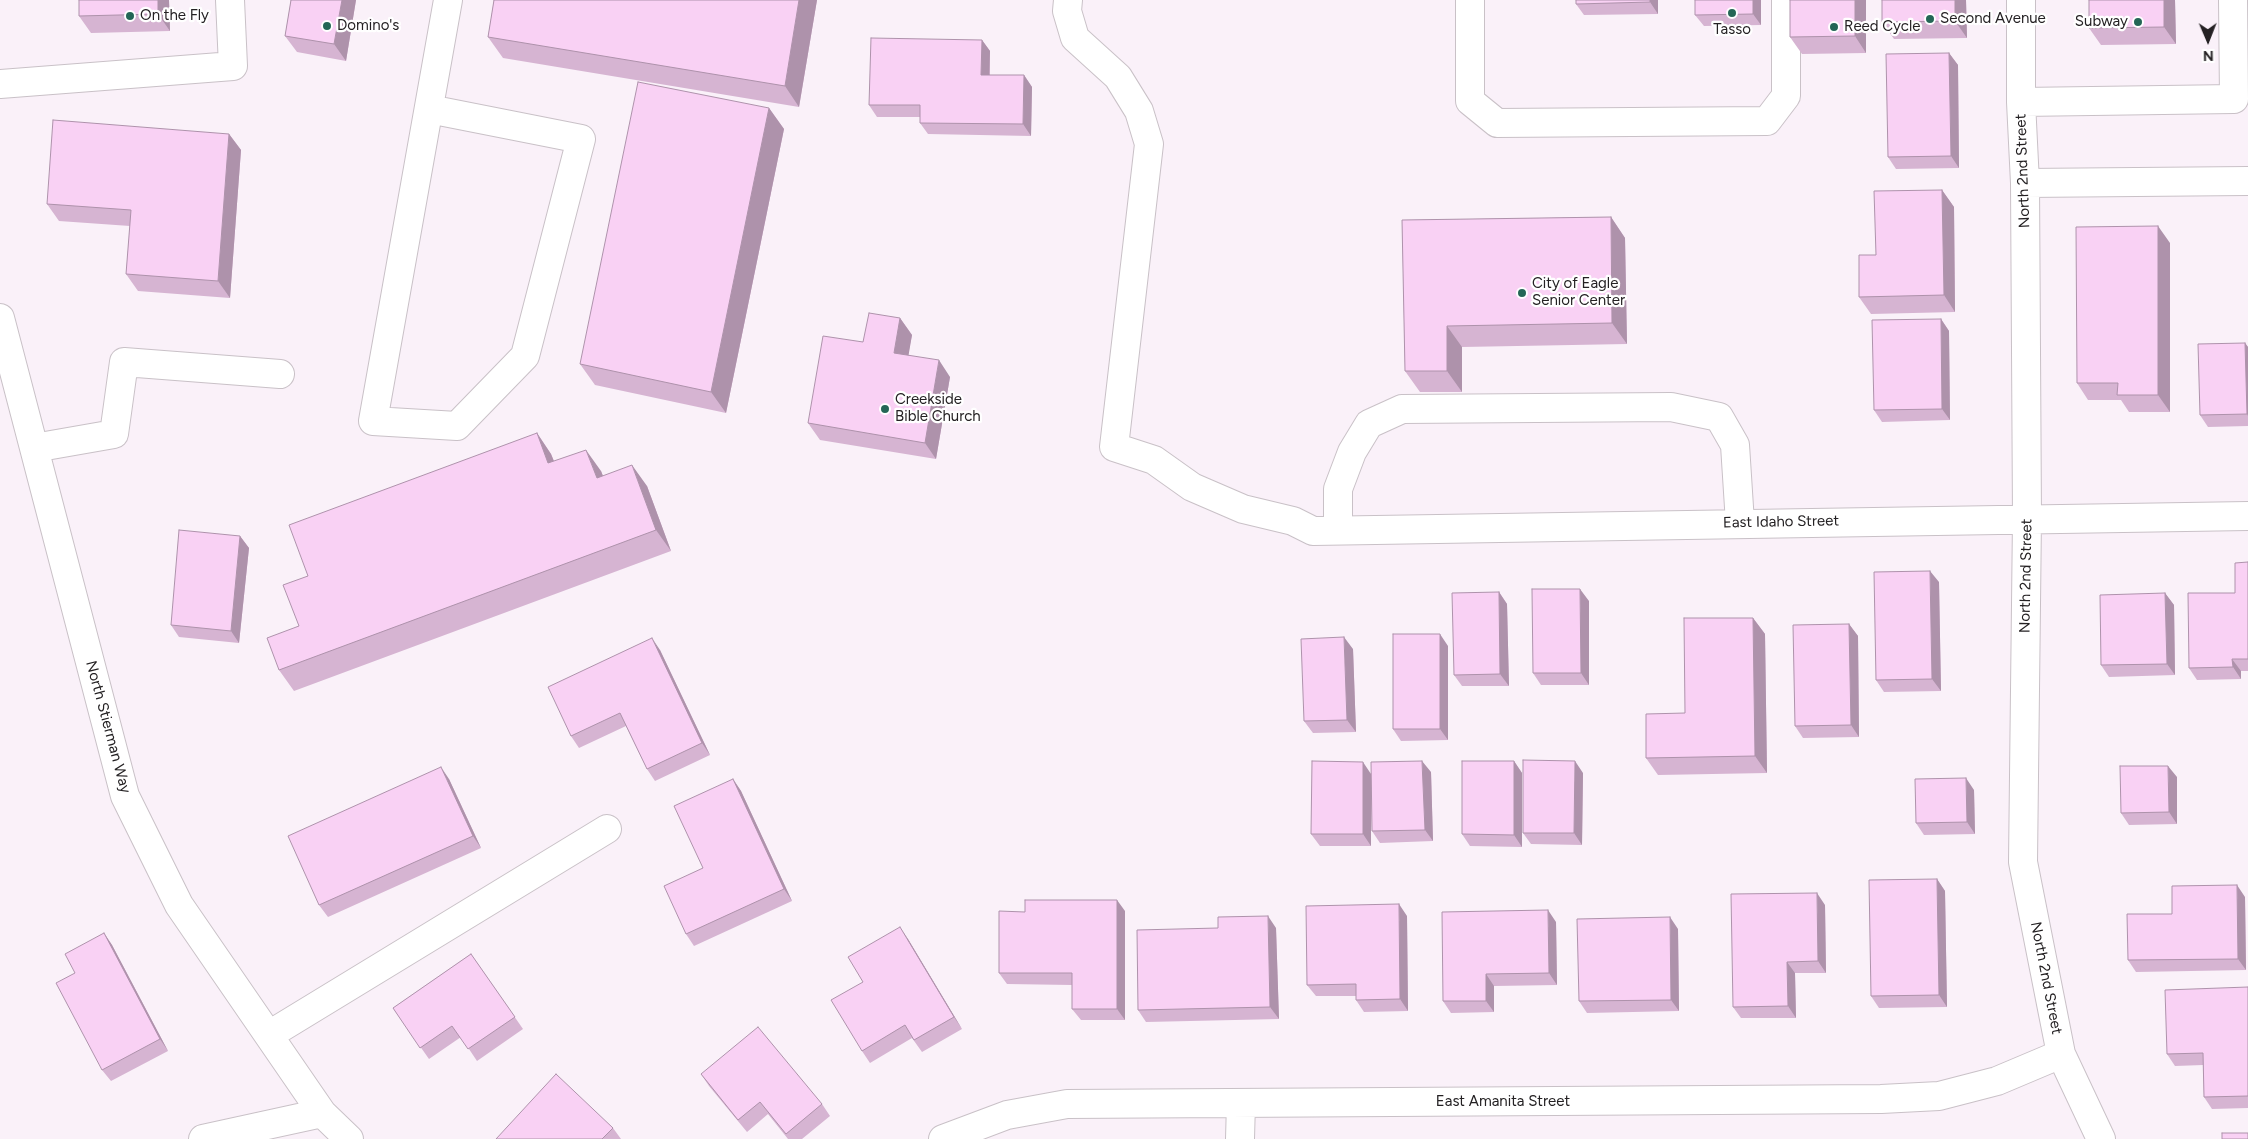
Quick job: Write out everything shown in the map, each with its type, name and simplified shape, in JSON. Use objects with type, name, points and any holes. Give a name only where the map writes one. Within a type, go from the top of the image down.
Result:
[{"type":"street","points":[[0,84],[233,66],[230,0]]},
{"type":"street","points":[[429,109],[581,139],[525,356],[458,426],[373,421],[448,0]]},
{"type":"street","points":[[1068,0],[1067,11],[1075,38],[1118,77],[1139,111],[1149,144],[1114,447],[1154,460],[1192,487],[1243,509],[1325,530],[1352,452],[1369,424],[1402,409],[1671,407],[1719,417],[1735,446],[1740,523]]},
{"type":"street","points":[[1470,0],[1470,102],[1497,123],[1767,121],[1786,96],[1786,0]]},
{"type":"street","name":"North 2nd Street","points":[[2021,0],[2021,102],[2025,183],[2027,518],[2023,862],[2061,1054],[2100,1139]]},
{"type":"street","points":[[2021,102],[2234,99],[2233,0]]},
{"type":"street","points":[[2025,183],[2248,181]]},
{"type":"street","name":"North Stierman Way","points":[[0,318],[125,796],[179,904],[322,1113],[350,1139]]},
{"type":"street","points":[[34,448],[114,434],[124,362],[280,374]]},
{"type":"street","name":"East Idaho Street","points":[[1325,530],[2248,516]]},
{"type":"street","points":[[269,1034],[607,829]]},
{"type":"street","name":"East Amanita Street","points":[[943,1139],[1007,1115],[1067,1104],[1881,1099],[1939,1096],[1997,1081],[2061,1054]]},
{"type":"street","points":[[1240,1103],[1240,1139]]},
{"type":"street","points":[[203,1139],[322,1113]]},
{"type":"building","points":[[79,0],[158,0],[158,14],[79,16]]},
{"type":"building","points":[[291,0],[342,0],[334,44],[285,36]]},
{"type":"building","points":[[494,0],[799,0],[785,86],[488,37]]},
{"type":"building","points":[[1576,0],[1650,0],[1650,2],[1576,4]]},
{"type":"building","points":[[1695,0],[1753,0],[1753,14],[1695,15]]},
{"type":"building","points":[[1790,0],[1855,0],[1855,36],[1790,37]]},
{"type":"building","points":[[1882,0],[1955,0],[1955,21],[1882,22]]},
{"type":"building","points":[[2089,0],[2164,0],[2164,27],[2089,28]]},
{"type":"building","points":[[871,38],[982,40],[981,75],[1024,75],[1023,124],[920,123],[920,105],[869,105]]},
{"type":"building","points":[[1949,53],[1951,156],[1888,157],[1886,54]]},
{"type":"building","points":[[638,82],[769,108],[711,392],[580,364]]},
{"type":"building","points":[[53,120],[229,134],[218,281],[126,274],[131,210],[47,204]]},
{"type":"building","points":[[1942,190],[1944,295],[1859,297],[1859,255],[1876,255],[1874,191]]},
{"type":"building","name":"City of Eagle Senior Center","points":[[1611,217],[1612,323],[1447,326],[1447,371],[1405,371],[1402,220]]},
{"type":"building","points":[[2158,226],[2158,395],[2117,395],[2118,383],[2077,383],[2076,227]]},
{"type":"building","name":"Creekside Bible Church","points":[[869,313],[900,318],[894,353],[939,360],[925,443],[808,423],[823,336],[863,342]]},
{"type":"building","points":[[1941,319],[1942,409],[1874,410],[1872,320]]},
{"type":"building","points":[[2245,343],[2247,414],[2200,415],[2198,344]]},
{"type":"building","points":[[537,433],[548,463],[586,450],[597,478],[632,465],[656,530],[279,670],[267,638],[299,626],[283,585],[308,576],[289,525]]},
{"type":"building","points":[[179,530],[240,536],[231,631],[171,625]]},
{"type":"building","points":[[2248,562],[2248,659],[2232,659],[2233,667],[2189,668],[2188,593],[2235,593],[2235,563]]},
{"type":"building","points":[[1930,571],[1932,679],[1876,680],[1874,572]]},
{"type":"building","points":[[1532,589],[1580,589],[1581,673],[1533,673]]},
{"type":"building","points":[[1499,592],[1500,674],[1454,675],[1452,593]]},
{"type":"building","points":[[2165,593],[2167,664],[2101,665],[2100,595]]},
{"type":"building","points":[[1684,618],[1753,618],[1755,756],[1646,758],[1646,714],[1685,713]]},
{"type":"building","points":[[1849,624],[1851,725],[1795,726],[1793,625]]},
{"type":"building","points":[[1393,634],[1440,634],[1440,729],[1393,729]]},
{"type":"building","points":[[1344,637],[1347,720],[1304,721],[1301,639]]},
{"type":"building","points":[[652,638],[702,743],[647,769],[620,713],[571,736],[548,687]]},
{"type":"building","points":[[1523,760],[1575,761],[1574,833],[1523,833]]},
{"type":"building","points":[[1312,761],[1363,762],[1363,834],[1311,834]]},
{"type":"building","points":[[1422,761],[1425,830],[1372,831],[1371,762]]},
{"type":"building","points":[[1462,761],[1514,761],[1514,835],[1462,834]]},
{"type":"building","points":[[2120,766],[2168,766],[2169,812],[2121,813]]},
{"type":"building","points":[[441,767],[473,836],[319,905],[288,836]]},
{"type":"building","points":[[1966,778],[1967,822],[1916,823],[1915,779]]},
{"type":"building","points":[[733,779],[784,889],[686,934],[664,886],[703,868],[674,806]]},
{"type":"building","points":[[1937,879],[1939,995],[1871,996],[1869,880]]},
{"type":"building","points":[[2237,885],[2238,959],[2128,960],[2127,914],[2172,914],[2172,886]]},
{"type":"building","points":[[1817,893],[1818,961],[1787,962],[1788,1006],[1733,1007],[1731,894]]},
{"type":"building","points":[[1025,900],[1117,900],[1117,1009],[1072,1009],[1072,973],[999,973],[999,911],[1025,912]]},
{"type":"building","points":[[1399,904],[1400,999],[1356,1000],[1356,984],[1307,985],[1306,906]]},
{"type":"building","points":[[1548,910],[1549,973],[1486,974],[1486,1001],[1443,1001],[1442,912]]},
{"type":"building","points":[[1268,916],[1270,1007],[1138,1010],[1137,930],[1218,928],[1218,917]]},
{"type":"building","points":[[1670,917],[1671,1000],[1579,1001],[1577,919]]},
{"type":"building","points":[[900,927],[954,1017],[914,1040],[905,1025],[862,1051],[831,1000],[863,982],[848,957]]},
{"type":"building","points":[[104,933],[160,1039],[102,1070],[56,983],[75,973],[65,954]]},
{"type":"building","points":[[471,954],[515,1017],[468,1049],[452,1026],[420,1048],[393,1008]]},
{"type":"building","points":[[2248,987],[2248,1096],[2204,1097],[2203,1053],[2167,1054],[2165,990]]},
{"type":"building","points":[[758,1027],[822,1104],[786,1134],[760,1102],[738,1120],[701,1074]]},
{"type":"building","points":[[556,1074],[613,1128],[602,1139],[496,1139]]},
{"type":"building","points":[[2222,1133],[2248,1133],[2248,1139],[2222,1139]]},
{"type":"place","name":"Tasso","points":[[1732,13]]},
{"type":"place","name":"On the Fly","points":[[130,16]]},
{"type":"place","name":"Second Avenue","points":[[1930,19]]},
{"type":"place","name":"Subway","points":[[2138,22]]},
{"type":"place","name":"Domino's","points":[[327,26]]},
{"type":"place","name":"Reed Cycle","points":[[1834,27]]},
{"type":"place","name":"City of Eagle Senior Center","points":[[1522,293]]},
{"type":"place","name":"Creekside Bible Church","points":[[885,409]]}]
